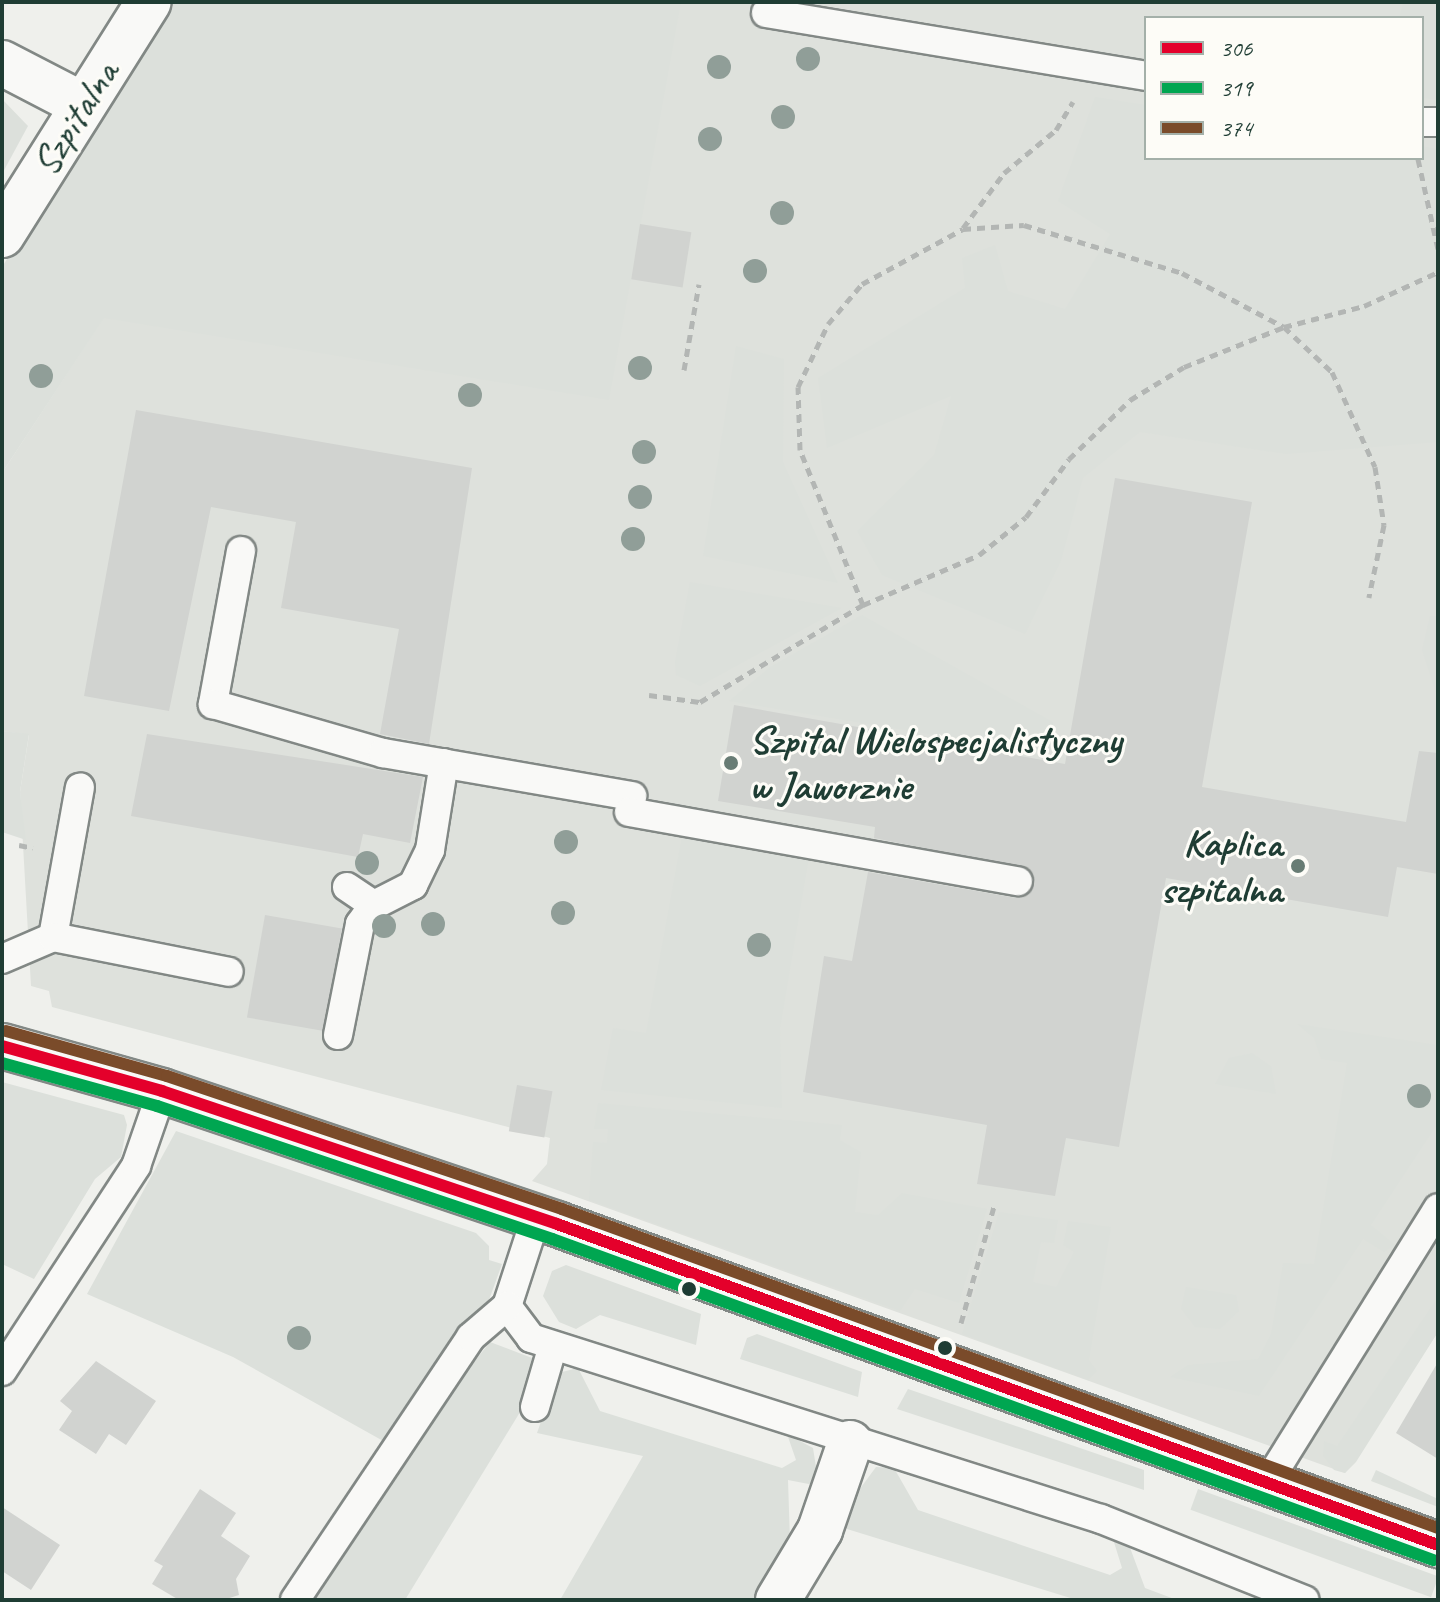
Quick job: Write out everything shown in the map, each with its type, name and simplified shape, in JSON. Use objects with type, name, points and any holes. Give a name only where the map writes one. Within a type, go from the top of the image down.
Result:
[{"type":"street","name":"Szpitalna","points":[[2,235],[149,2]]},
{"type":"street","points":[[2,63],[83,105]]},
{"type":"street","points":[[2,1046],[162,1091],[536,1217],[1269,1480],[1438,1545]]},
{"type":"street","points":[[778,1600],[820,1530],[850,1443]]},
{"type":"lane","points":[[766,13],[1144,76]]},
{"type":"lane","points":[[241,551],[213,704],[444,763],[631,804],[1018,881]]},
{"type":"lane","points":[[338,1035],[360,924],[374,905],[413,885],[425,866],[444,763]]},
{"type":"lane","points":[[53,937],[80,787]]},
{"type":"lane","points":[[347,887],[374,905]]},
{"type":"lane","points":[[2,959],[53,937],[229,972]]},
{"type":"lane","points":[[2,1371],[136,1166],[162,1091]]},
{"type":"lane","points":[[1269,1480],[1438,1208]]},
{"type":"lane","points":[[295,1600],[471,1337],[507,1306],[536,1217]]},
{"type":"lane","points":[[507,1306],[531,1338],[552,1349],[1101,1519],[1305,1600]]},
{"type":"lane","points":[[535,1407],[552,1349]]},
{"type":"path","points":[[963,229],[1004,173],[1056,130],[1084,66]]},
{"type":"path","points":[[1418,160],[1438,249]]},
{"type":"path","points":[[863,605],[800,450],[798,387],[828,324],[862,284],[963,229],[1024,225],[1114,248],[1182,273],[1284,327],[1332,372],[1375,467],[1384,525],[1369,597]]},
{"type":"path","points":[[649,695],[700,702],[863,605],[979,555],[1026,517],[1069,459],[1130,400],[1184,367],[1284,327],[1364,306],[1438,272]]},
{"type":"path","points":[[684,370],[699,284]]},
{"type":"path","points":[[959,1328],[994,1206]]},
{"type":"shaded area","points":[[171,2],[681,2],[609,400],[104,318],[2,473],[2,267]]},
{"type":"shaded area","name":"Szpital Wielospecjalistyczny w Jaworznie","points":[[310,2],[1438,2],[1438,1332],[1345,1473],[532,1181],[547,1164],[550,1138],[52,1007],[49,991],[31,986],[20,792],[29,735],[2,731],[2,473]]},
{"type":"shaded area","points":[[1403,2],[1438,2],[1438,100],[1424,98],[1424,16],[1400,16]]},
{"type":"shaded area","points":[[1095,97],[1144,105],[1144,160],[1424,160],[1424,146],[1438,149],[1438,442],[1286,454],[1140,432],[1083,478],[1061,561],[1025,634],[882,575],[857,531],[934,455],[951,396],[827,448],[818,378],[965,288],[962,258],[995,245],[1008,291],[1065,309],[1110,234],[1058,201]]},
{"type":"shaded area","points":[[2,99],[28,126],[2,174]]},
{"type":"shaded area","points":[[736,346],[784,359],[783,462],[838,583],[703,556]]},
{"type":"shaded area","points":[[690,582],[842,608],[700,686],[676,675],[675,662]]},
{"type":"shaded area","points":[[862,615],[1053,722],[1050,754],[729,701],[770,667]]},
{"type":"shaded area","points":[[1430,616],[1438,616],[1438,699],[1422,650]]},
{"type":"shaded area","points":[[2,731],[29,734],[20,792],[26,840],[2,832]]},
{"type":"shaded area","points":[[682,836],[809,857],[780,1029],[782,1108],[601,1090],[613,1028],[646,1033]]},
{"type":"shaded area","points":[[1297,1024],[1438,1045],[1438,1123],[1371,1225],[1395,1245],[1384,1252],[1363,1239],[1259,1396],[1170,1377],[1188,1365],[1258,1359],[1271,1334],[1283,1263],[1314,1264],[1347,1063],[1321,1059],[1314,1038]]},
{"type":"shaded area","points":[[1252,1053],[1271,1066],[1276,1094],[1215,1084],[1229,1058]]},
{"type":"shaded area","points":[[2,1082],[124,1115],[127,1125],[121,1157],[95,1179],[34,1279],[2,1264]]},
{"type":"shaded area","points":[[598,1103],[842,1125],[840,1140],[861,1152],[855,1212],[878,1215],[902,1193],[987,1209],[959,1303],[915,1289],[900,1311],[589,1200],[593,1142],[607,1143],[608,1129],[594,1129]]},
{"type":"shaded area","points":[[176,1131],[476,1233],[489,1246],[489,1260],[502,1264],[489,1300],[385,1442],[233,1357],[87,1294]]},
{"type":"shaded area","points":[[999,1212],[1058,1220],[1054,1243],[1041,1242],[1033,1282],[1056,1287],[1074,1252],[1063,1245],[1068,1221],[1111,1227],[1089,1360],[1097,1371],[1088,1380],[962,1334]]},
{"type":"shaded area","points":[[566,1265],[701,1314],[696,1345],[600,1315],[576,1329],[559,1322],[543,1296],[552,1271]]},
{"type":"shaded area","points":[[1186,1287],[1236,1295],[1239,1311],[1220,1329],[1195,1327],[1181,1309]]},
{"type":"shaded area","points":[[1438,1297],[1438,1332],[1356,1462],[1345,1473],[1334,1470],[1323,1456],[1324,1441],[1337,1446]]},
{"type":"shaded area","points":[[757,1334],[862,1372],[858,1397],[740,1359],[747,1338]]},
{"type":"shaded area","points":[[490,1342],[532,1358],[525,1404],[405,1600],[313,1600],[432,1415]]},
{"type":"shaded area","points":[[578,1368],[600,1411],[782,1468],[796,1460],[787,1434],[813,1448],[819,1486],[788,1480],[790,1541],[766,1600],[560,1600],[643,1456],[537,1433],[558,1373]]},
{"type":"shaded area","points":[[908,1389],[1144,1470],[1144,1490],[897,1409]]},
{"type":"shaded area","points":[[876,1467],[894,1468],[918,1510],[1110,1575],[1122,1568],[1113,1539],[1129,1545],[1145,1588],[1177,1600],[1077,1600],[847,1529],[845,1509]]},
{"type":"shaded area","points":[[1376,1470],[1438,1499],[1438,1507],[1371,1481]]},
{"type":"shaded area","points":[[1198,1489],[1438,1576],[1431,1597],[1190,1510]]},
{"type":"building","points":[[640,224],[691,232],[683,287],[631,279]]},
{"type":"building","points":[[136,410],[472,468],[429,744],[380,734],[399,629],[281,608],[296,522],[211,507],[169,711],[84,696]]},
{"type":"building","points":[[1115,478],[1252,502],[1202,787],[1406,822],[1419,751],[1438,753],[1438,874],[1397,867],[1388,917],[1166,878],[1119,1147],[1066,1138],[1055,1196],[977,1184],[987,1125],[803,1092],[824,956],[852,961],[868,872],[1016,898],[1031,891],[1029,869],[874,838],[875,827],[718,801],[734,705],[1065,764]]},
{"type":"building","points":[[147,734],[423,777],[410,843],[363,834],[358,857],[131,816]]},
{"type":"building","points":[[265,915],[342,929],[324,1031],[247,1017]]},
{"type":"building","points":[[517,1085],[552,1091],[544,1138],[509,1131]]},
{"type":"building","points":[[96,1361],[156,1401],[126,1445],[109,1434],[96,1454],[59,1430],[72,1411],[60,1401]]},
{"type":"building","points":[[1438,1362],[1438,1459],[1396,1433]]},
{"type":"building","points":[[200,1489],[236,1513],[221,1536],[250,1556],[236,1579],[239,1595],[223,1600],[179,1600],[152,1584],[163,1566],[154,1561]]},
{"type":"building","points":[[2,1507],[60,1545],[31,1590],[2,1571]]},
{"type":"transit line","name":"374","points":[[6,1031],[167,1076],[562,1209],[1438,1528]]},
{"type":"transit line","name":"306","points":[[2,1046],[162,1091],[557,1224],[1438,1545]]},
{"type":"transit line","name":"319","points":[[2,1063],[157,1106],[552,1239],[1433,1560]]},
{"type":"place","name":"Szpital Wielospecjalistyczny w Jaworznie","points":[[731,763]]},
{"type":"place","name":"Kaplica szpitalna","points":[[1298,866]]}]
